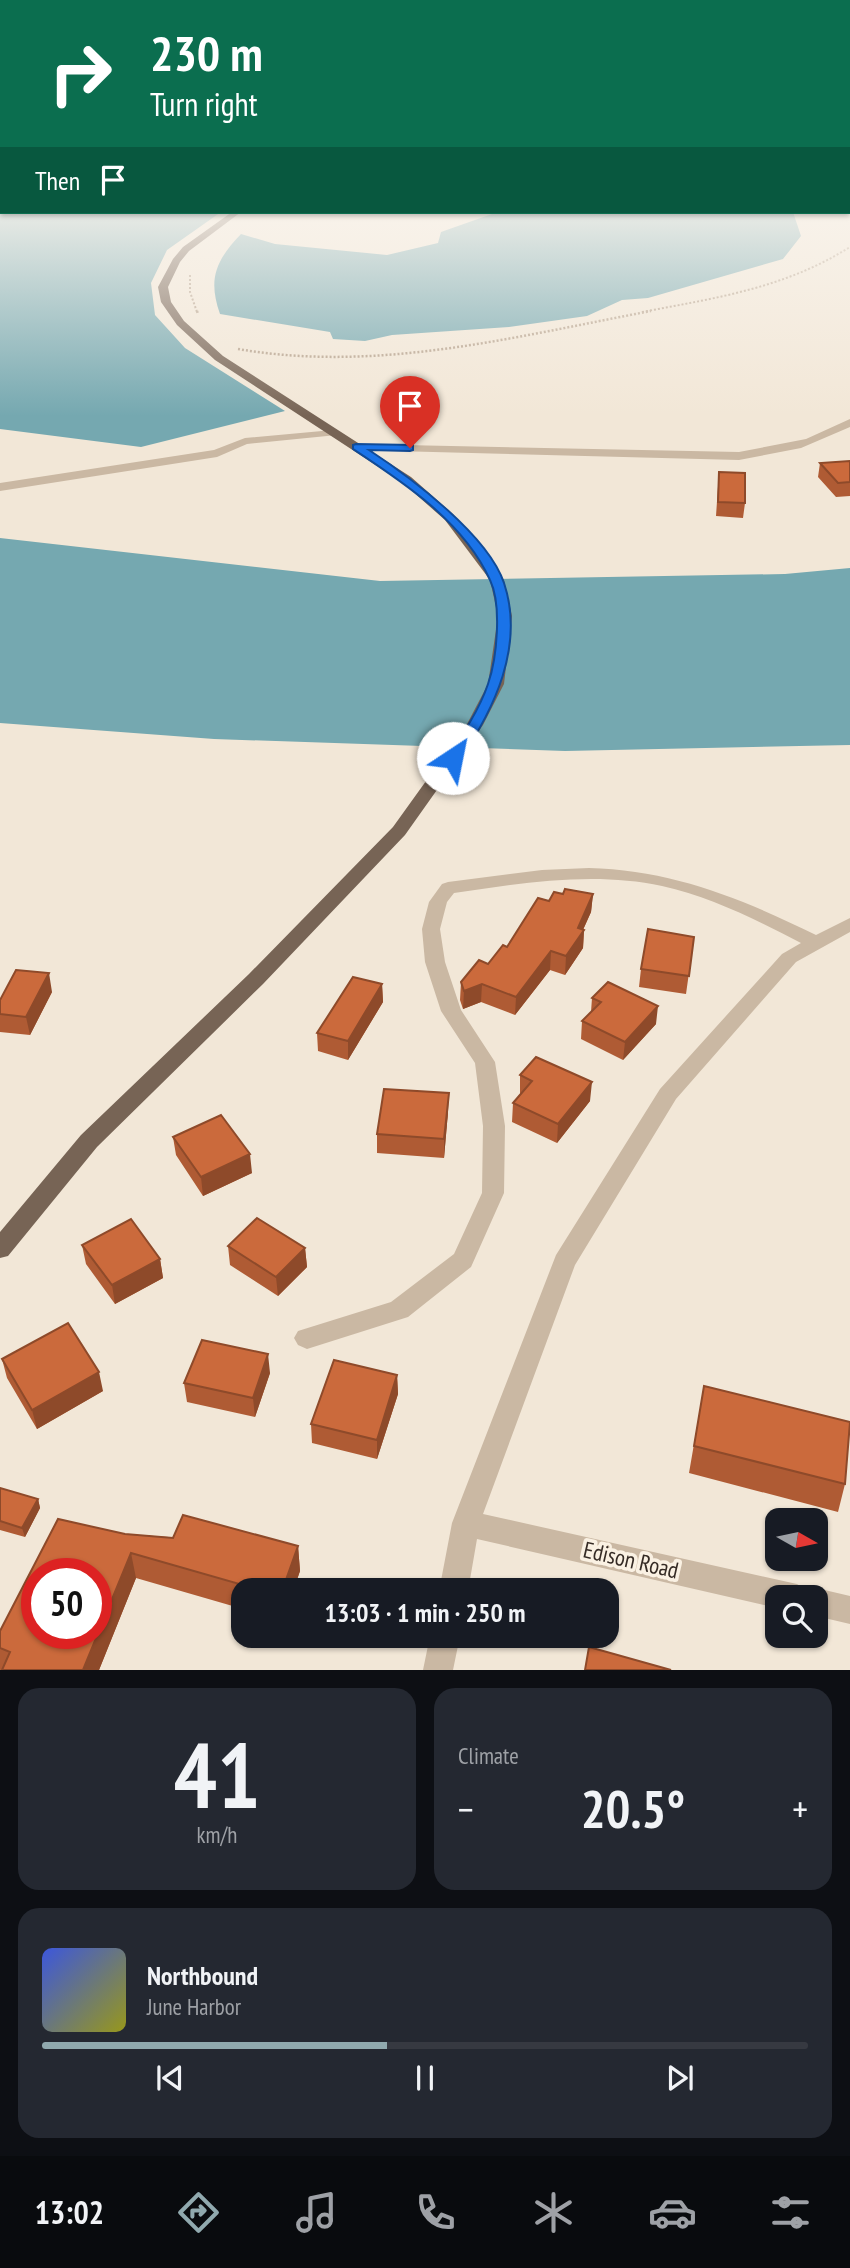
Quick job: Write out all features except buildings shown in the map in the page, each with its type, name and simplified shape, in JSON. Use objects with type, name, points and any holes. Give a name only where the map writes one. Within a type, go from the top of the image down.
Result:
[{"type":"main road","points":[[0,1249],[89,1141],[256,979],[399,831],[475,725],[496,684],[505,616],[497,580],[477,550],[449,517],[407,480],[309,418],[195,338],[166,302],[163,287],[177,260]]},
{"type":"street","points":[[356,447],[739,456],[790,449],[828,436],[850,422]]},
{"type":"street","points":[[0,486],[217,453],[245,440],[333,433]]},
{"type":"street","points":[[307,1338],[399,1310],[453,1268],[463,1260],[493,1193],[494,1125],[485,1062],[451,1012],[435,962],[431,929],[438,902],[449,888],[575,874],[635,876],[696,889],[754,911],[816,943]]},
{"type":"street","points":[[455,1578],[466,1523],[564,1262],[668,1094],[789,958],[850,923]]},
{"type":"street","name":"Edison Road","points":[[466,1523],[765,1591]]},
{"type":"street","points":[[828,1605],[850,1610]]},
{"type":"street","points":[[438,1670],[443,1648]]},
{"type":"path","points":[[235,348],[304,358],[367,358],[512,337],[718,299],[777,284],[824,266],[832,260]]},
{"type":"path","points":[[192,271],[188,278],[198,315]]},
{"type":"water","points":[[0,260],[162,260],[151,283],[155,315],[185,348],[285,411],[141,447],[0,429]]},
{"type":"water","points":[[780,260],[648,298],[622,300],[587,316],[509,327],[392,335],[365,341],[333,339],[330,332],[220,314],[216,302],[215,281],[220,262]]},
{"type":"water","points":[[0,538],[380,581],[785,574],[850,568],[850,745],[565,751],[214,739],[0,723]]},
{"type":"route","points":[[410,448],[356,447],[407,480],[449,517],[477,550],[497,580],[505,616],[496,684],[475,725],[453,758]]}]
